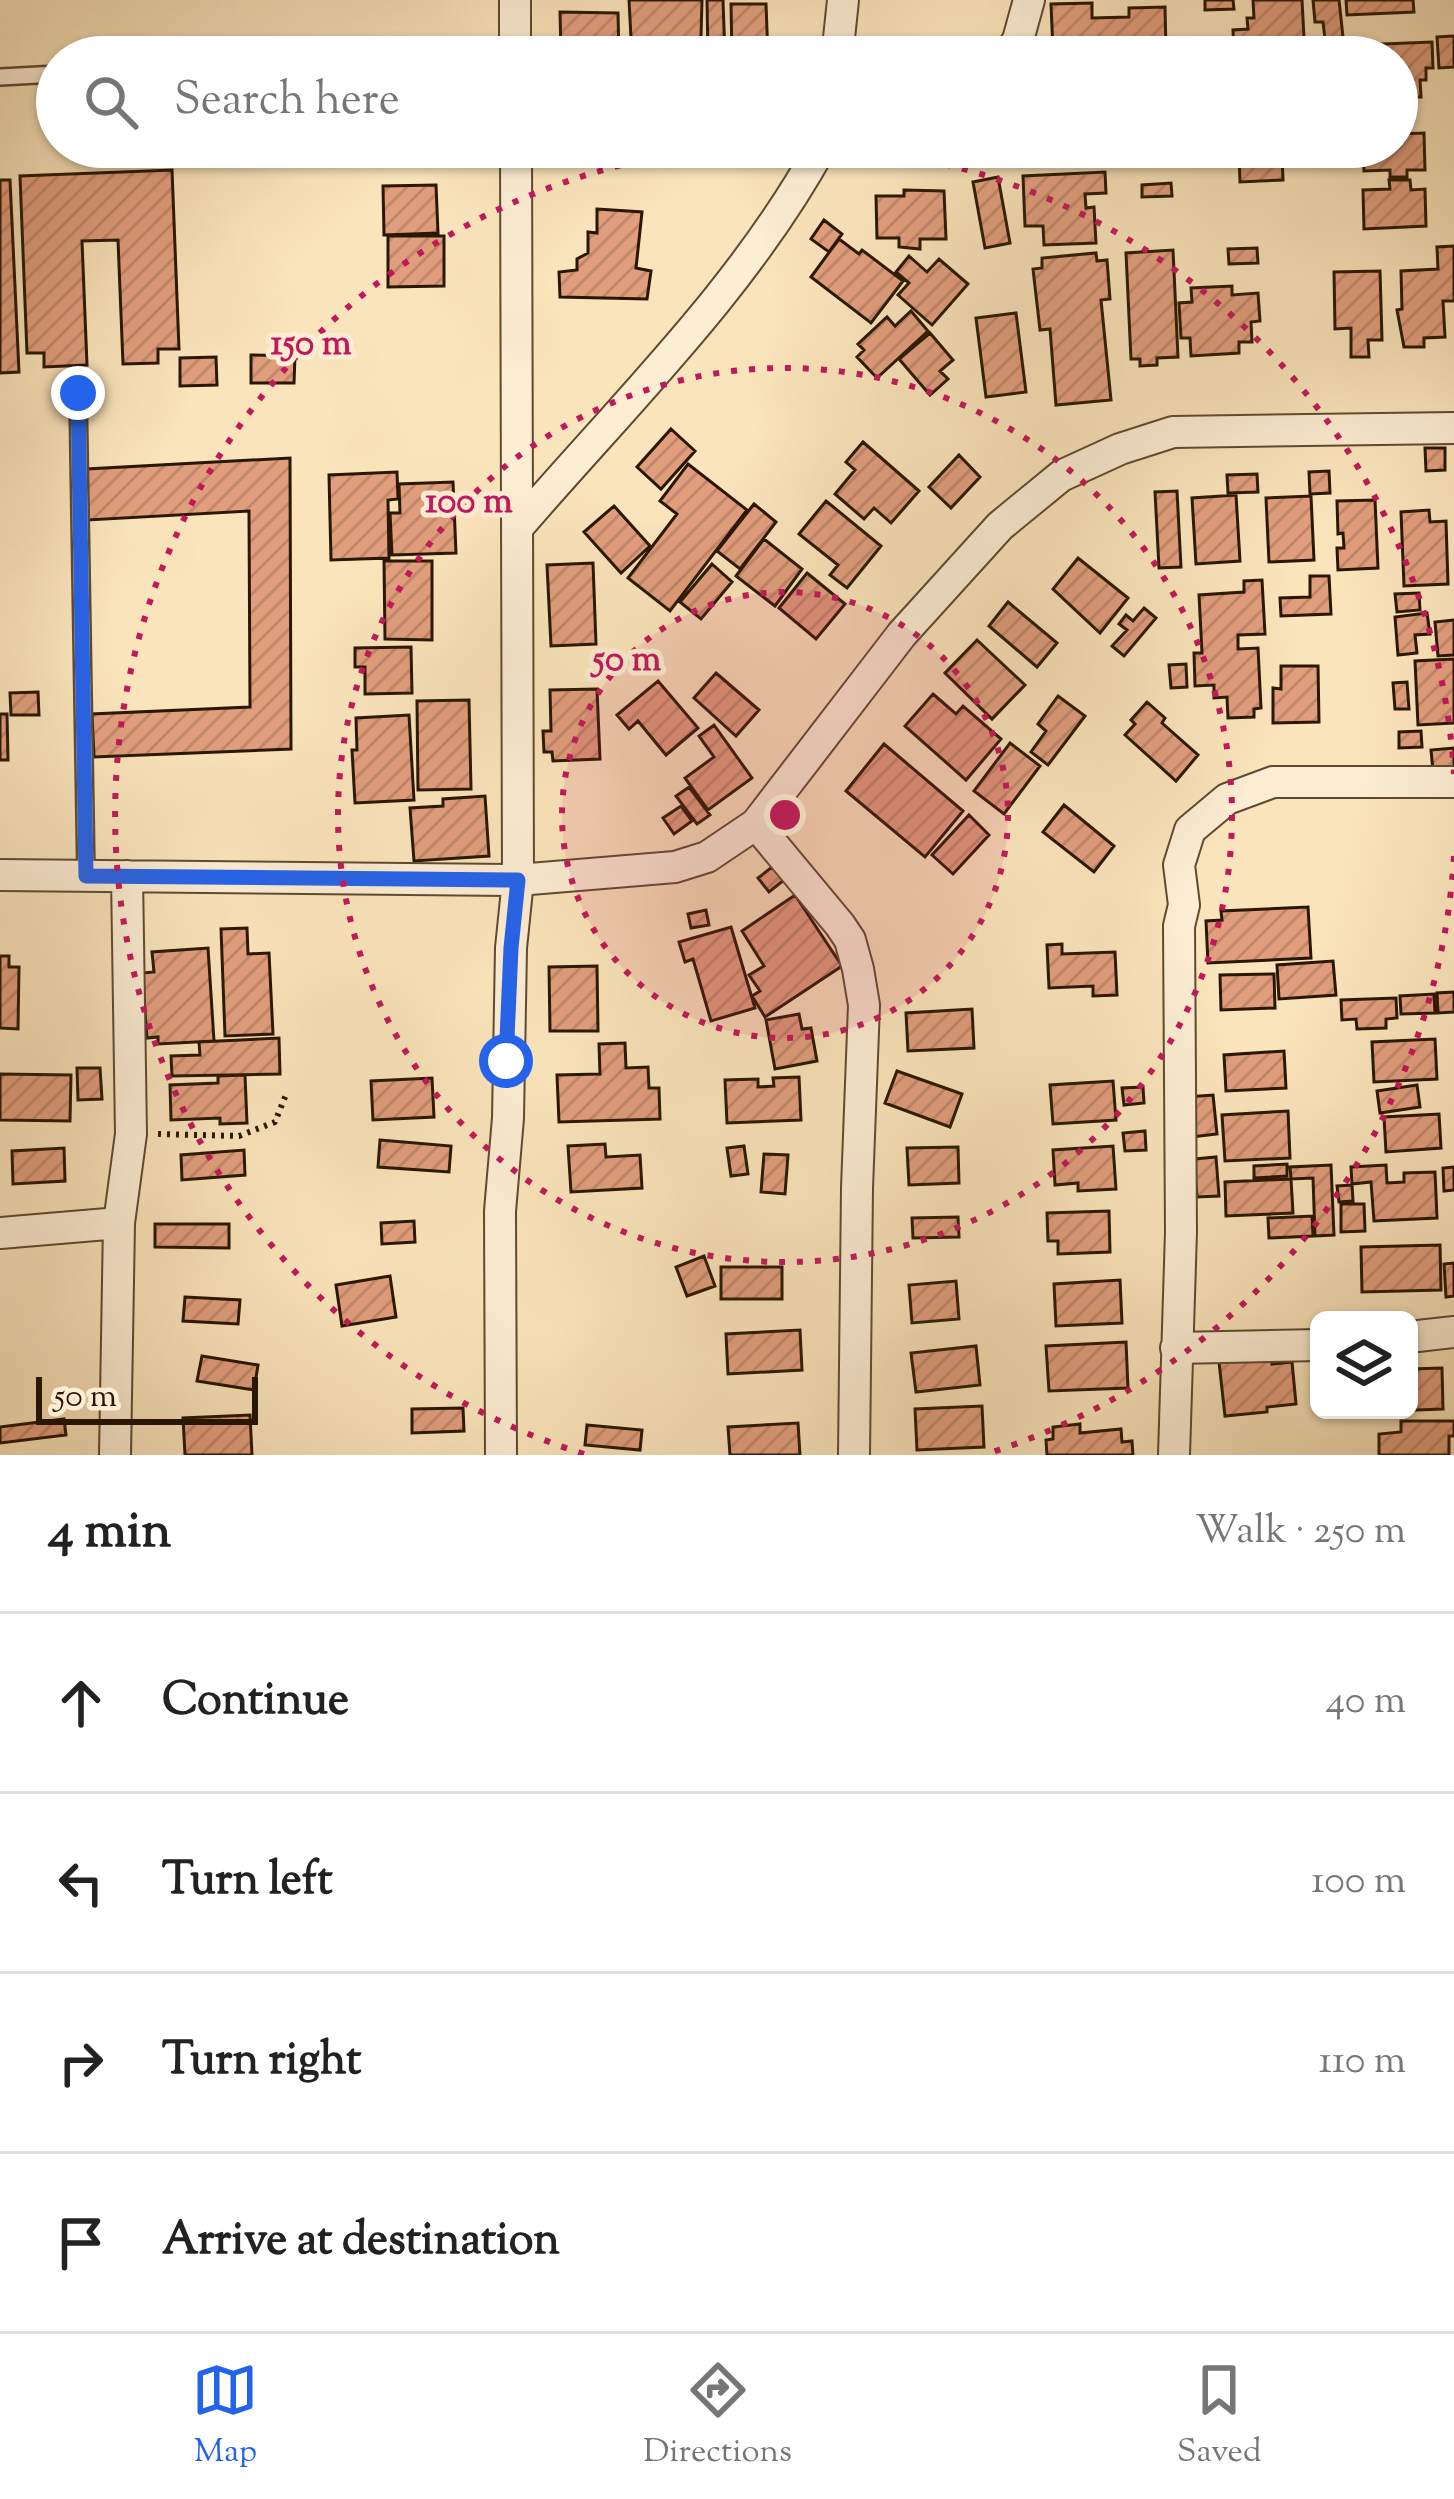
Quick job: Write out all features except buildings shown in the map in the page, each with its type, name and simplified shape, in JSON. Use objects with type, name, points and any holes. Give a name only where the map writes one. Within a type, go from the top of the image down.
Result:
[{"type":"street","points":[[515,0],[515,36]]},
{"type":"street","points":[[839,36],[843,0]]},
{"type":"street","points":[[1019,36],[1029,0]]},
{"type":"street","points":[[501,1455],[500,1211],[518,880],[516,168]]},
{"type":"street","points":[[519,526],[723,290],[810,168]]},
{"type":"street","points":[[0,875],[518,880],[674,867],[707,857],[756,824],[902,634],[1000,526],[1061,476],[1173,432],[1454,428]]},
{"type":"street","points":[[1174,1455],[1181,1232],[1179,926],[1184,905],[1180,865],[1190,830],[1228,799],[1273,782],[1454,782]]},
{"type":"street","points":[[756,824],[850,940],[864,1006],[856,1188],[854,1455]]},
{"type":"street","points":[[116,1455],[119,1223],[130,1134],[127,876]]},
{"type":"street","points":[[0,1233],[119,1223]]},
{"type":"street","points":[[1418,1336],[1454,1332]]},
{"type":"street","points":[[1176,1348],[1310,1345]]},
{"type":"lane","points":[[0,77],[36,75]]},
{"type":"lane","points":[[78,393],[86,876]]},
{"type":"path","points":[[130,1134],[239,1136],[275,1123],[286,1092]]},
{"type":"route","points":[[78,393],[86,876],[518,880],[506,1061]]}]
